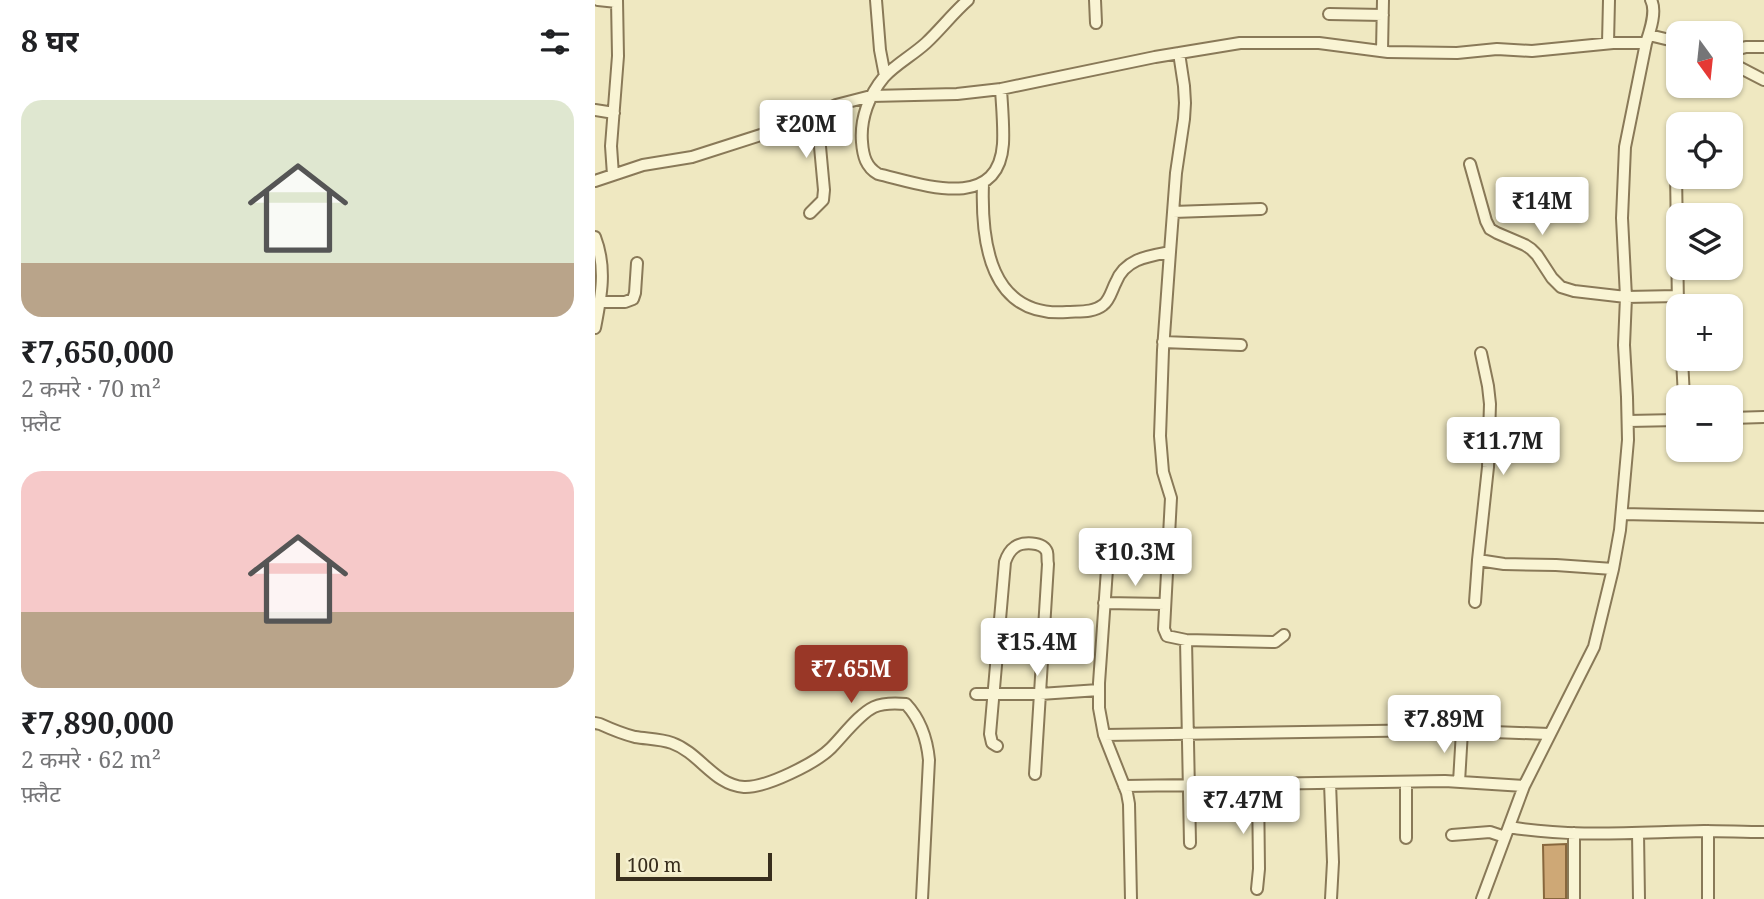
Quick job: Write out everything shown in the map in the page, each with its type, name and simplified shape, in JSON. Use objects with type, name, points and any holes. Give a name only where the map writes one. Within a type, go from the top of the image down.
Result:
[{"type":"street","points":[[598,0],[617,1],[618,56],[611,146],[613,175]]},
{"type":"street","points":[[876,0],[885,76]]},
{"type":"street","points":[[968,0],[926,43],[885,76],[871,96],[864,116],[862,134],[866,163],[878,174],[951,190],[983,183],[993,175],[999,165],[1003,144],[1001,89]]},
{"type":"street","points":[[1095,0],[1096,23]]},
{"type":"street","points":[[1382,51],[1383,0]]},
{"type":"street","points":[[1608,43],[1609,0]]},
{"type":"street","points":[[1482,899],[1524,786],[1594,647],[1613,569],[1626,472],[1626,297],[1622,218],[1625,147],[1654,2]]},
{"type":"street","points":[[1329,13],[1383,15]]},
{"type":"street","points":[[595,181],[643,165],[692,157],[798,123],[836,105],[871,96],[957,94],[1001,89],[1240,43],[1319,43],[1382,51],[1457,53],[1497,49],[1532,51],[1647,39],[1666,41]]},
{"type":"street","points":[[1743,48],[1764,47]]},
{"type":"street","points":[[1179,53],[1185,103],[1176,173],[1163,342],[1161,454],[1171,498],[1164,629],[1167,636],[1186,640],[1275,642],[1284,635]]},
{"type":"street","points":[[1743,69],[1764,80]]},
{"type":"street","points":[[595,110],[614,113]]},
{"type":"street","points":[[810,213],[823,200],[824,190],[817,114]]},
{"type":"street","points":[[1470,164],[1490,229],[1531,249],[1561,287],[1574,291],[1666,300]]},
{"type":"street","points":[[983,183],[982,205],[987,250],[994,270],[1006,290],[1017,300],[1044,312],[1093,310],[1101,307],[1107,303],[1123,270],[1133,262],[1143,257],[1170,252]]},
{"type":"street","points":[[1676,189],[1678,294]]},
{"type":"street","points":[[1173,212],[1261,209]]},
{"type":"street","points":[[595,237],[603,268],[599,280],[600,302],[595,328]]},
{"type":"street","points":[[600,302],[625,302],[632,299],[635,293],[637,264]]},
{"type":"street","points":[[1163,342],[1241,345]]},
{"type":"street","points":[[1475,602],[1488,467],[1490,404],[1481,353]]},
{"type":"street","points":[[1743,418],[1764,417]]},
{"type":"street","points":[[1627,421],[1666,420]]},
{"type":"street","points":[[1622,514],[1764,517]]},
{"type":"street","points":[[1108,541],[1099,690],[1101,723],[1127,793],[1130,813],[1131,899]]},
{"type":"street","points":[[997,746],[992,743],[990,734],[1005,562],[1013,548],[1021,544],[1036,545],[1047,552],[1048,564],[1035,774]]},
{"type":"street","points":[[1478,560],[1504,564],[1613,569]]},
{"type":"street","points":[[1104,603],[1165,604]]},
{"type":"street","points":[[1186,640],[1190,843]]},
{"type":"street","points":[[976,694],[1099,690]]},
{"type":"street","points":[[595,723],[634,736],[673,743],[690,752],[723,780],[740,787],[752,787],[780,778],[828,751],[867,711],[876,706],[906,704],[928,745],[922,899]]},
{"type":"street","points":[[1104,734],[1462,731],[1549,734]]},
{"type":"street","points":[[1459,782],[1462,731]]},
{"type":"street","points":[[1406,782],[1406,838]]},
{"type":"street","points":[[1124,786],[1459,782],[1524,786]]},
{"type":"street","points":[[1330,783],[1331,899]]},
{"type":"street","points":[[1257,889],[1258,784]]},
{"type":"street","points":[[1708,831],[1708,899]]},
{"type":"street","points":[[1452,835],[1490,832],[1764,832]]},
{"type":"street","points":[[1574,833],[1574,899]]},
{"type":"street","points":[[1638,833],[1639,899]]},
{"type":"building","points":[[1566,844],[1566,899],[1544,899],[1543,845]]}]
